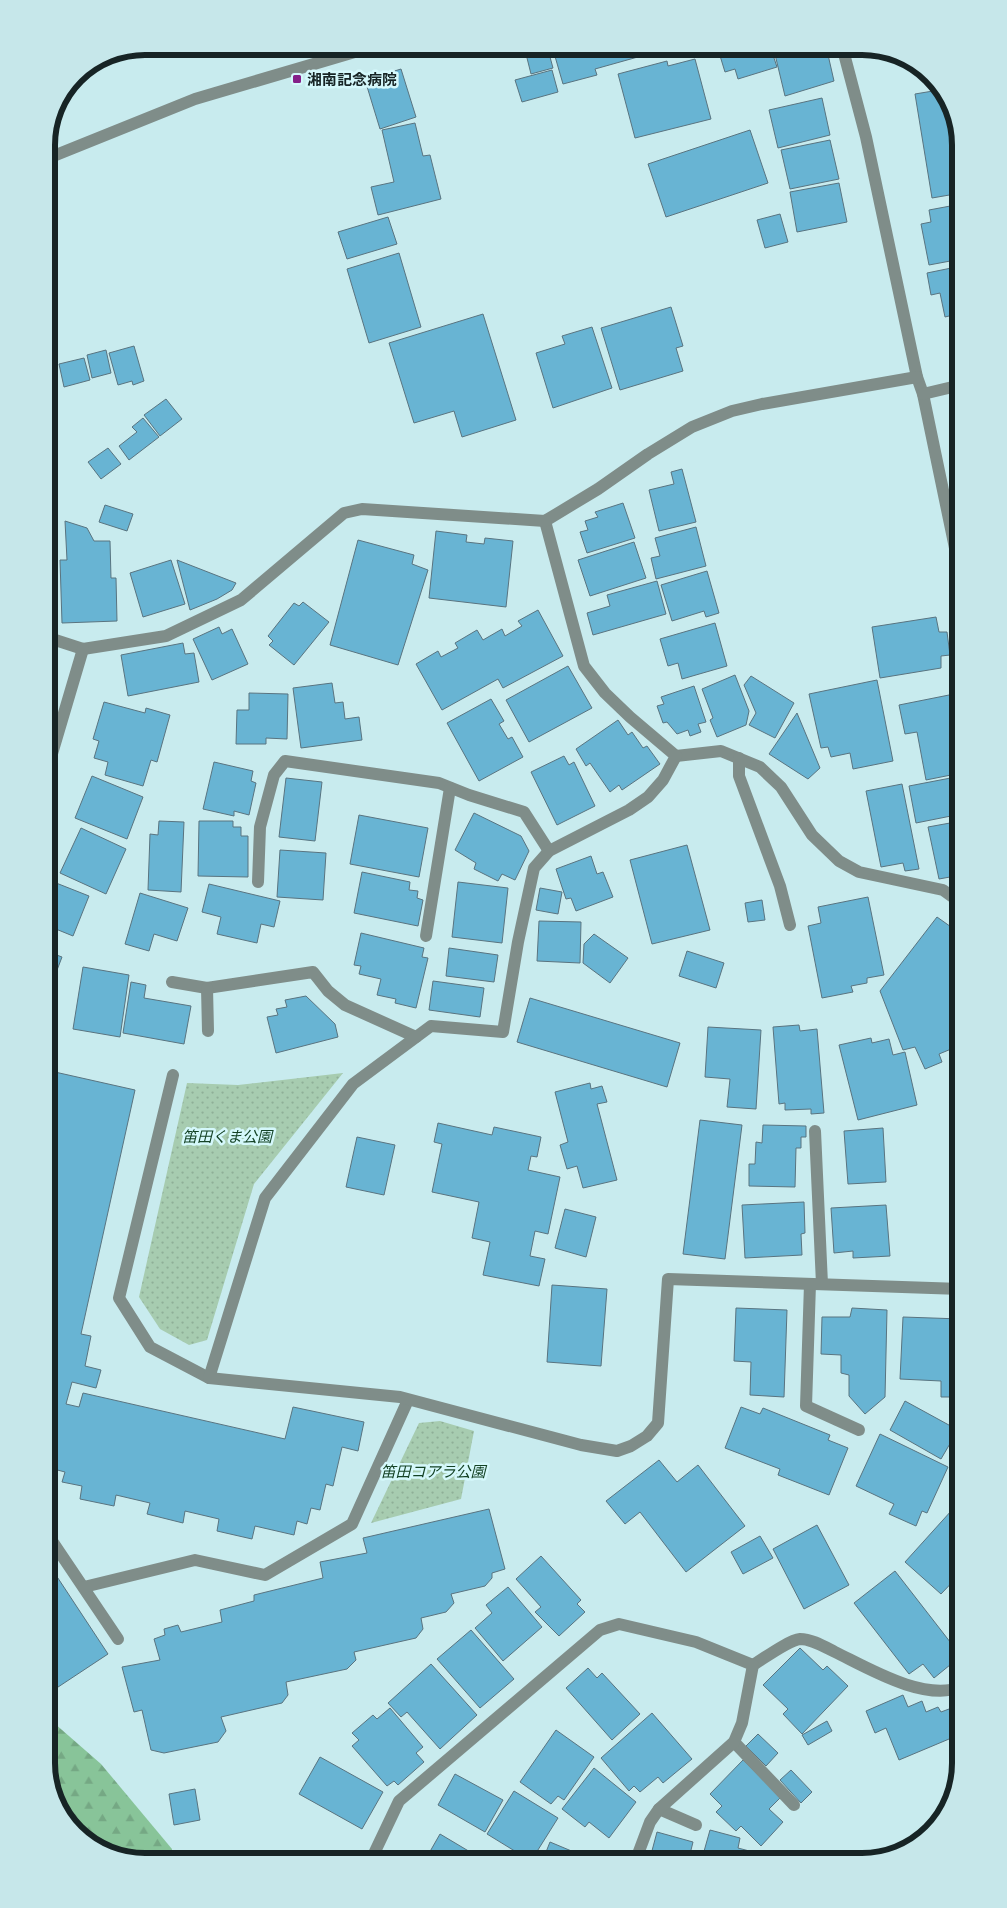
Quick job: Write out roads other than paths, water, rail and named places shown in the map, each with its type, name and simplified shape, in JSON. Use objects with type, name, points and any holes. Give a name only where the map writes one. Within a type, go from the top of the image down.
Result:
[{"type":"street","points":[[55,155],[195,99],[344,55]]},
{"type":"street","points":[[844,55],[866,137],[952,534]]},
{"type":"street","points":[[55,640],[83,649],[166,636],[241,600],[344,514],[362,509],[545,521],[598,489],[648,454],[692,427],[724,414],[762,404],[917,377]]},
{"type":"street","points":[[923,394],[952,387]]},
{"type":"street","points":[[545,521],[584,666],[612,699],[676,756],[721,751],[760,767],[781,787],[812,834],[839,861],[859,872],[943,890],[952,896]]},
{"type":"street","points":[[55,744],[83,649]]},
{"type":"street","points":[[209,1378],[265,1198],[353,1084],[431,1026],[503,1032],[518,942],[534,868],[549,851],[629,810],[648,796],[663,780],[676,756]]},
{"type":"street","points":[[739,758],[739,776],[780,886],[790,924]]},
{"type":"street","points":[[258,882],[260,827],[274,775],[285,761],[439,783],[524,812],[549,851]]},
{"type":"street","points":[[426,936],[450,788]]},
{"type":"street","points":[[172,982],[208,988],[313,972],[328,991],[345,1005],[416,1037]]},
{"type":"street","points":[[208,988],[208,1030]]},
{"type":"street","points":[[173,1075],[119,1298],[150,1348],[209,1378],[408,1400],[581,1445],[617,1451],[631,1446],[647,1436],[658,1423],[668,1279],[952,1289]]},
{"type":"street","points":[[815,1131],[816,1284],[806,1406],[859,1430]]},
{"type":"street","points":[[84,1587],[195,1560],[266,1575],[352,1524],[408,1400]]},
{"type":"street","points":[[55,1545],[118,1639]]},
{"type":"street","points":[[374,1853],[399,1800],[600,1630],[619,1624],[696,1642],[753,1665]]},
{"type":"street","points":[[638,1853],[650,1822],[659,1809],[734,1742],[742,1723],[753,1665],[769,1654],[799,1639],[816,1642],[888,1678],[926,1690],[952,1689]]},
{"type":"street","points":[[734,1742],[794,1805]]},
{"type":"street","points":[[659,1809],[696,1825]]},
{"type":"place","name":"湘南記念病院","points":[[297,79]]},
{"type":"park label","name":"笛田くま公園","points":[[227,1136]]},
{"type":"park label","name":"笛田コアラ公園","points":[[433,1471]]}]
